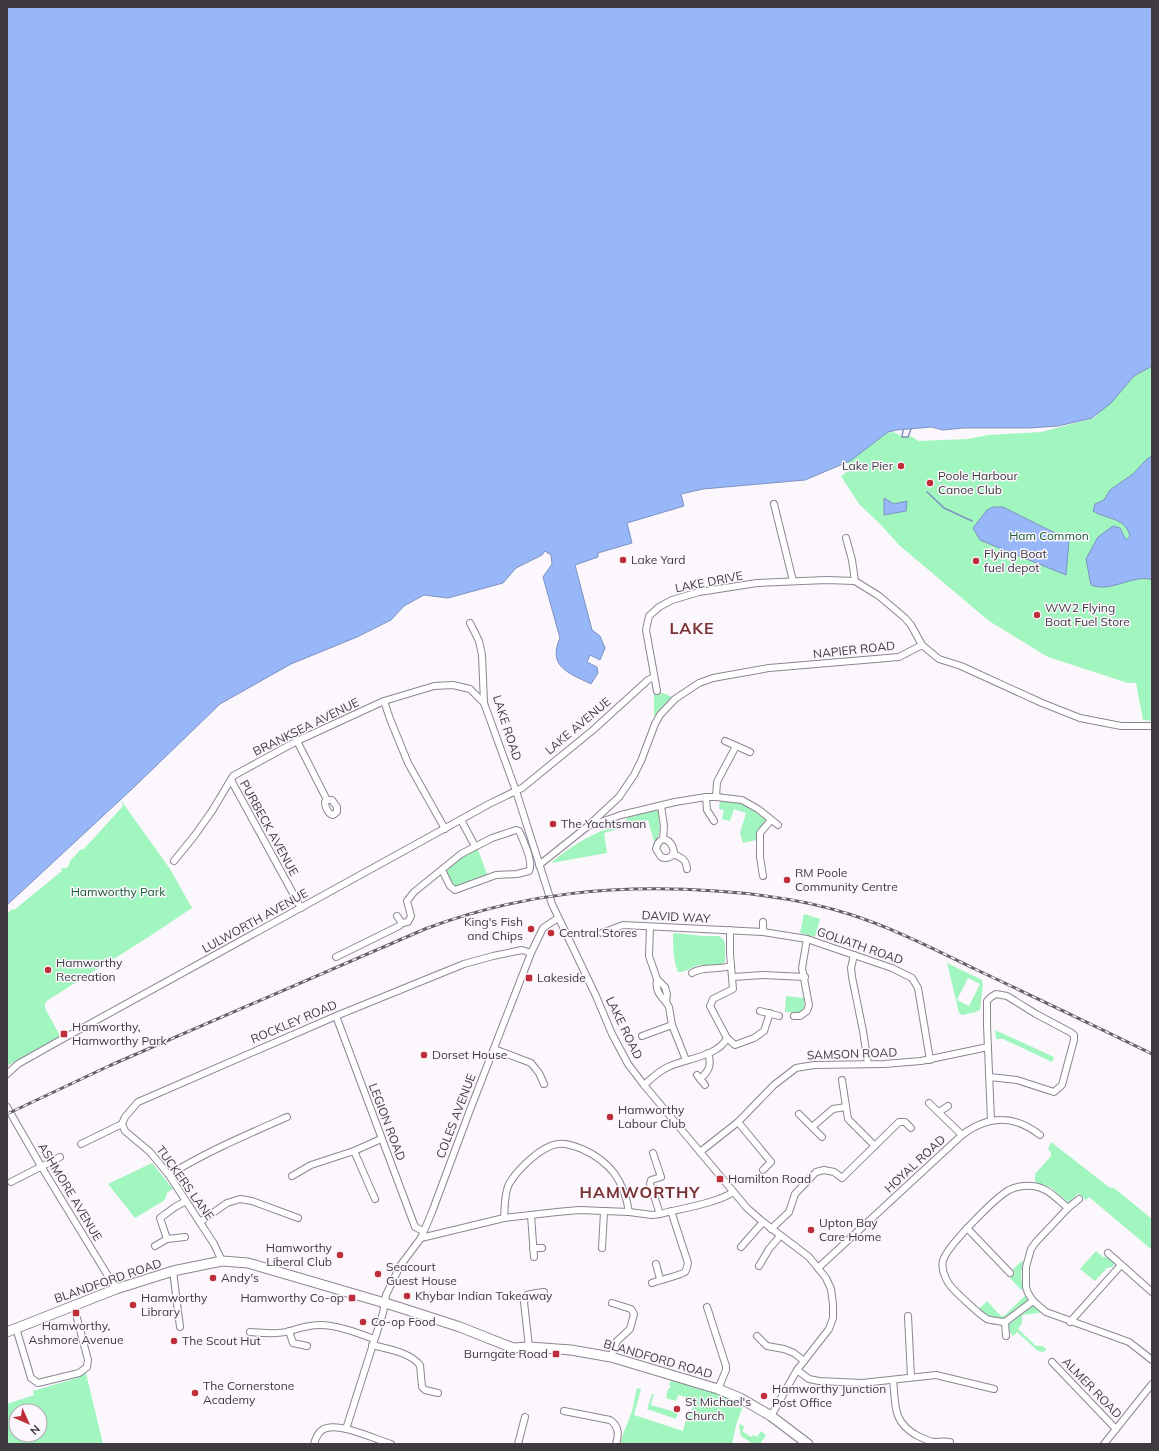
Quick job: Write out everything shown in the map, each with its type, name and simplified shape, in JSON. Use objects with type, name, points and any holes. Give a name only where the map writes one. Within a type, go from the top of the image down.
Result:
[{"type":"main road","name":"BLANDFORD ROAD","points":[[7,1332],[116,1288],[173,1271],[222,1261],[248,1263],[460,1327],[513,1348],[529,1347],[571,1350],[611,1357],[718,1388],[740,1398],[771,1416],[808,1444]]},
{"type":"street","points":[[774,504],[793,581]]},
{"type":"street","points":[[846,538],[852,560],[855,581],[879,596],[905,618],[912,625],[922,645],[939,659],[961,666],[1007,686],[1042,704],[1080,718],[1121,726],[1152,726]]},
{"type":"street","name":"LAKE DRIVE","points":[[657,691],[646,630],[649,616],[672,600],[699,592],[757,583],[826,580],[855,581]]},
{"type":"street","name":"LAKE ROAD","points":[[470,623],[479,641],[482,655],[484,703],[516,791],[558,918],[596,996],[612,1034],[628,1064],[747,1208],[780,1236],[802,1251],[818,1268],[831,1289],[834,1304],[833,1318],[829,1329],[797,1370],[771,1416]]},
{"type":"street","name":"NAPIER ROAD","points":[[613,804],[634,775],[657,720],[667,707],[686,691],[699,683],[713,678],[769,668],[899,657],[922,645]]},
{"type":"street","name":"LAKE AVENUE","points":[[516,791],[522,788],[593,730],[648,680],[654,678]]},
{"type":"street","name":"BRANKSEA AVENUE","points":[[174,861],[199,829],[233,776],[296,741],[384,701],[434,686],[453,685],[470,689],[484,703]]},
{"type":"street","points":[[384,701],[408,763],[445,829]]},
{"type":"street","points":[[296,741],[327,800]]},
{"type":"street","points":[[725,741],[750,752]]},
{"type":"street","points":[[716,797],[717,782],[736,746]]},
{"type":"street","name":"PURBECK AVENUE","points":[[230,780],[300,908]]},
{"type":"street","name":"LULWORTH AVENUE","points":[[7,1074],[18,1064],[300,908],[516,791]]},
{"type":"street","points":[[588,826],[620,815],[706,797],[742,800],[758,809],[778,825]]},
{"type":"street","points":[[706,797],[707,810],[714,821]]},
{"type":"street","points":[[540,865],[613,804],[620,815]]},
{"type":"street","points":[[661,806],[664,826],[663,839],[660,840],[656,846],[656,849],[661,857],[665,858],[673,854]]},
{"type":"street","points":[[461,820],[475,846]]},
{"type":"street","points":[[763,876],[760,857],[760,833],[771,820]]},
{"type":"street","points":[[336,957],[399,926],[402,923],[408,922],[411,918],[407,904],[409,898],[414,892],[461,854],[475,846],[498,836],[516,830],[519,831],[531,868],[529,871],[517,874],[496,875],[456,890],[450,886],[442,870]]},
{"type":"street","points":[[663,839],[666,839],[671,844],[673,854]]},
{"type":"street","points":[[673,854],[684,858],[686,862],[686,869]]},
{"type":"street","points":[[398,916],[402,923]]},
{"type":"street","name":"COLES AVENUE","points":[[346,1429],[383,1313],[386,1295],[400,1266],[421,1238],[531,953],[543,928],[558,918]]},
{"type":"street","points":[[763,922],[763,932]]},
{"type":"street","name":"DAVID WAY","points":[[602,933],[623,925],[750,932]]},
{"type":"street","points":[[650,927],[648,951],[657,979],[665,987],[667,994],[666,1002],[669,1007],[672,1025],[686,1060]]},
{"type":"street","points":[[730,930],[733,990],[714,998],[710,1004],[711,1008],[727,1038],[732,1044],[738,1045],[760,1034],[766,1026],[770,1013]]},
{"type":"street","name":"GOLIATH ROAD","points":[[750,932],[763,932],[807,939],[907,974],[915,982],[918,988],[930,1060]]},
{"type":"street","points":[[794,1016],[800,1016],[806,1011],[809,1005],[805,977],[802,968],[807,939]]},
{"type":"street","name":"ROCKLEY ROAD","points":[[81,1144],[122,1124],[125,1117],[138,1102],[336,1016],[464,964],[522,950],[531,953]]},
{"type":"street","points":[[854,955],[851,968],[852,977],[868,1064]]},
{"type":"street","points":[[692,973],[700,969],[714,970],[731,966]]},
{"type":"street","points":[[733,976],[763,975],[805,977]]},
{"type":"street","points":[[990,1077],[1017,1080],[1054,1092],[1062,1085],[1074,1036],[1007,996],[996,994],[991,996],[987,1001],[991,1120]]},
{"type":"street","points":[[760,1010],[780,1016]]},
{"type":"street","points":[[806,1011],[811,1016]]},
{"type":"street","name":"LEGION ROAD","points":[[336,1016],[415,1227],[423,1231]]},
{"type":"street","points":[[651,1040],[645,1035],[672,1025]]},
{"type":"street","points":[[644,1085],[667,1068],[708,1053],[725,1042],[727,1038]]},
{"type":"street","name":"SAMSON ROAD","points":[[700,1152],[738,1122],[774,1085],[796,1068],[814,1065],[868,1064],[930,1060],[988,1047]]},
{"type":"street","points":[[494,1049],[531,1064],[536,1068],[544,1084]]},
{"type":"street","points":[[705,1085],[698,1077],[709,1069],[711,1062],[708,1053]]},
{"type":"street","points":[[842,1080],[848,1119],[875,1146]]},
{"type":"street","points":[[929,1103],[962,1135]]},
{"type":"street","points":[[939,1112],[948,1106]]},
{"type":"street","name":"ASHMORE AVENUE","points":[[7,1107],[41,1166],[116,1288]]},
{"type":"street","points":[[812,1127],[833,1109],[846,1107]]},
{"type":"street","points":[[799,1114],[822,1137]]},
{"type":"street","points":[[169,1175],[227,1143],[287,1117]]},
{"type":"street","name":"HOYAL ROAD","points":[[818,1268],[972,1127],[991,1120],[1006,1120],[1021,1123],[1033,1129],[1040,1135]]},
{"type":"street","points":[[738,1122],[771,1162],[763,1170]]},
{"type":"street","points":[[771,1228],[789,1212],[795,1194],[816,1172],[824,1170],[834,1172],[842,1178],[899,1122],[904,1122],[911,1128]]},
{"type":"street","name":"TUCKERS LANE","points":[[122,1124],[125,1131],[150,1152],[169,1175],[214,1244],[222,1261]]},
{"type":"street","points":[[292,1176],[311,1165],[354,1151],[381,1139]]},
{"type":"street","points":[[504,1218],[505,1198],[509,1185],[515,1176],[523,1167],[539,1154],[557,1144],[567,1144],[588,1152],[609,1167],[621,1183],[627,1198],[629,1212]]},
{"type":"street","points":[[354,1151],[375,1199]]},
{"type":"street","points":[[653,1153],[661,1177],[652,1180],[650,1184],[660,1214]]},
{"type":"street","points":[[11,1182],[60,1157]]},
{"type":"street","points":[[1033,1301],[1005,1322],[988,1319],[977,1311],[949,1284],[943,1273],[942,1262],[949,1250],[967,1228],[1009,1190],[1022,1186],[1032,1186],[1044,1189],[1068,1208]]},
{"type":"street","points":[[421,1238],[504,1218],[580,1210],[629,1212],[652,1215],[660,1214],[716,1200],[733,1192]]},
{"type":"street","points":[[200,1222],[227,1203],[240,1199],[252,1201],[298,1218]]},
{"type":"street","points":[[1079,1199],[1068,1208],[1036,1242],[1028,1255],[1026,1267],[1026,1287],[1033,1301],[1046,1312],[1070,1322],[1129,1342],[1152,1360]]},
{"type":"street","points":[[167,1239],[160,1218],[186,1201]]},
{"type":"street","points":[[652,1283],[660,1279],[682,1274],[686,1270],[688,1263],[671,1211]]},
{"type":"street","points":[[602,1248],[604,1212]]},
{"type":"street","points":[[531,1215],[534,1257]]},
{"type":"street","points":[[741,1247],[763,1222]]},
{"type":"street","points":[[967,1228],[1010,1273]]},
{"type":"street","points":[[759,1266],[780,1236]]},
{"type":"street","points":[[155,1246],[167,1239],[185,1237]]},
{"type":"street","points":[[533,1248],[542,1248]]},
{"type":"street","points":[[1108,1253],[1152,1292]]},
{"type":"street","points":[[656,1264],[660,1279]]},
{"type":"street","points":[[1070,1322],[1121,1265]]},
{"type":"street","points":[[173,1271],[175,1318],[180,1328]]},
{"type":"street","points":[[529,1347],[524,1302],[527,1295],[544,1292]]},
{"type":"street","points":[[611,1357],[616,1341],[630,1329],[634,1314],[631,1310],[612,1303]]},
{"type":"street","points":[[707,1307],[726,1366],[726,1370],[718,1388]]},
{"type":"street","points":[[908,1316],[911,1377]]},
{"type":"street","points":[[16,1328],[31,1378],[38,1383],[79,1373],[87,1367],[88,1360],[77,1318]]},
{"type":"street","points":[[1005,1322],[1006,1336]]},
{"type":"street","points":[[250,1332],[263,1333],[289,1331],[297,1328],[320,1325],[348,1330],[414,1359],[420,1365],[422,1387],[425,1390],[438,1393]]},
{"type":"street","points":[[289,1331],[293,1343],[307,1346]]},
{"type":"street","points":[[757,1336],[767,1346],[784,1349],[794,1353],[804,1361]]},
{"type":"street","name":"ALMER ROAD","points":[[1052,1362],[1116,1429]]},
{"type":"street","points":[[797,1370],[810,1379],[819,1381],[862,1383],[911,1377],[936,1376],[994,1389]]},
{"type":"street","points":[[893,1380],[896,1411],[906,1429],[924,1440],[935,1442],[942,1440],[950,1442]]},
{"type":"street","points":[[1104,1444],[1152,1384]]},
{"type":"street","points":[[564,1411],[610,1420],[618,1429],[616,1444]]},
{"type":"street","points":[[518,1444],[526,1417]]},
{"type":"street","points":[[314,1444],[318,1435],[325,1428],[333,1427],[346,1429],[391,1444]]},
{"type":"street","points":[[942,1433],[942,1440]]},
{"type":"green space","name":"Ham Common","points":[[1152,366],[1152,721],[1143,720],[1136,683],[1128,683],[1048,657],[989,621],[899,545],[859,504],[841,476],[849,470],[846,456],[886,433],[893,432],[904,437],[910,436],[919,441],[968,439],[988,435],[1041,432],[1094,418],[1134,376]]},
{"type":"green space","points":[[663,693],[672,697],[654,716],[654,694]]},
{"type":"green space","name":"Hamworthy Park","points":[[120,799],[170,869],[192,908],[48,1000],[45,1003],[45,1008],[60,1036],[7,1066],[7,914],[62,871],[62,868],[67,868],[70,861],[81,849],[83,850],[123,806]]},
{"type":"green space","points":[[720,799],[745,804],[766,820],[766,823],[757,832],[756,840],[743,843],[740,833],[746,813],[734,809],[730,821],[722,819],[724,810],[719,809]]},
{"type":"green space","points":[[657,809],[660,827],[655,845],[648,820],[626,825],[625,821],[629,815]]},
{"type":"green space","points":[[622,824],[623,828],[604,833],[607,853],[551,863],[584,839]]},
{"type":"green space","points":[[477,847],[488,877],[458,888],[453,887],[446,871],[456,860]]},
{"type":"green space","points":[[804,914],[820,919],[815,937],[800,933]]},
{"type":"green space","points":[[673,934],[719,936],[725,943],[725,962],[716,966],[700,965],[678,972],[673,948]]},
{"type":"green space","points":[[947,963],[982,980],[983,984],[980,1010],[962,1015],[959,1013]],"holes":[[[968,978],[980,984],[969,1006],[957,1000]]]},
{"type":"green space","points":[[786,996],[804,998],[804,1008],[801,1013],[785,1012]]},
{"type":"green space","points":[[995,1030],[1054,1057],[1052,1062],[1003,1039],[996,1039]]},
{"type":"green space","points":[[1051,1142],[1110,1188],[1114,1188],[1152,1219],[1152,1250],[1089,1197],[1086,1200],[1078,1193],[1071,1201],[1068,1202],[1050,1187],[1035,1183],[1035,1174],[1051,1156],[1048,1149]]},
{"type":"green space","points":[[152,1163],[173,1189],[167,1193],[165,1200],[135,1218],[108,1184]]},
{"type":"green space","points":[[1096,1251],[1103,1257],[1112,1258],[1114,1264],[1113,1267],[1107,1268],[1095,1281],[1080,1269]]},
{"type":"green space","points":[[1023,1260],[1021,1275],[1023,1289],[1021,1290],[1010,1278],[1015,1273],[1012,1270]]},
{"type":"green space","points":[[1028,1293],[1046,1312],[1022,1315],[1022,1323],[1018,1329],[1036,1346],[1042,1346],[1047,1349],[1043,1352],[1038,1351],[1017,1332],[1013,1336],[1006,1328],[1005,1322],[988,1319],[977,1311],[987,1301],[1001,1316],[1004,1316]]},
{"type":"green space","points":[[86,1373],[103,1444],[7,1444],[8,1404],[8,1443],[48,1443],[48,1403],[10,1403],[34,1395],[33,1391],[77,1378]]},
{"type":"green space","points":[[672,1380],[716,1392],[743,1406],[736,1425],[732,1444],[621,1444],[622,1437],[632,1411],[637,1388],[641,1389],[634,1415],[683,1431],[687,1416],[689,1416],[695,1403],[688,1401],[688,1398],[678,1395],[676,1401],[666,1398],[668,1389],[671,1387],[669,1384]]},
{"type":"green space","points":[[652,1394],[655,1395],[653,1396],[651,1405],[678,1413],[676,1419],[647,1409]]},
{"type":"green space","points":[[740,1424],[745,1427],[742,1431],[751,1437],[753,1435],[757,1437],[761,1431],[766,1435],[760,1444],[753,1444],[741,1436]]},
{"type":"water","points":[[7,7],[1152,7],[1152,366],[1134,376],[1111,403],[1092,418],[1058,426],[1029,428],[963,428],[943,430],[931,427],[888,432],[850,461],[805,480],[703,489],[681,494],[684,506],[627,523],[632,543],[598,553],[598,557],[575,565],[592,630],[600,636],[605,648],[600,660],[590,655],[587,662],[597,667],[598,673],[591,684],[562,668],[558,662],[556,656],[560,638],[543,577],[552,564],[551,555],[545,551],[542,555],[516,568],[503,583],[448,598],[424,595],[404,606],[391,620],[357,637],[291,664],[220,704],[132,789],[7,905]]},
{"type":"water","points":[[1152,456],[1152,580],[1134,580],[1107,587],[1091,585],[1086,559],[1098,537],[1113,526],[1120,528],[1126,540],[1130,536],[1128,530],[1120,522],[1093,511],[1095,504],[1104,500],[1110,490],[1133,474],[1147,459]]},
{"type":"water","points":[[884,498],[894,504],[907,501],[906,511],[884,515]]},
{"type":"water","points":[[993,507],[1003,507],[1069,540],[1066,575],[980,540],[973,528],[987,510]]},
{"type":"waterway","points":[[903,430],[902,437],[908,437],[911,429]]},
{"type":"waterway","points":[[927,492],[944,508],[972,521]]},
{"type":"railway","points":[[7,1114],[111,1065],[425,929],[496,907],[532,899],[605,890],[679,889],[733,892],[783,898],[833,909],[913,939],[1152,1054]]},
{"type":"place","name":"Lake Pier","points":[[901,466]]},
{"type":"place","name":"Poole Harbour Canoe Club","points":[[930,483]]},
{"type":"place","name":"Lake Yard","points":[[623,560]]},
{"type":"place","name":"Flying Boat fuel depot","points":[[976,561]]},
{"type":"place","name":"WW2 Flying Boat Fuel Store","points":[[1037,615]]},
{"type":"place","name":"The Yachtsman","points":[[553,824]]},
{"type":"place","name":"RM Poole Community Centre","points":[[787,880]]},
{"type":"place","name":"King's Fish and Chips","points":[[531,929]]},
{"type":"place","name":"Central Stores","points":[[551,933]]},
{"type":"place","name":"Hamworthy Recreation","points":[[48,970]]},
{"type":"place","name":"Lakeside","points":[[529,978]]},
{"type":"place","name":"Hamworthy, Hamworthy Park","points":[[64,1034]]},
{"type":"place","name":"Dorset House","points":[[424,1055]]},
{"type":"place","name":"Hamworthy Labour Club","points":[[610,1117]]},
{"type":"place","name":"Hamilton Road","points":[[720,1179]]},
{"type":"place","name":"Upton Bay Care Home","points":[[811,1230]]},
{"type":"place","name":"Hamworthy Liberal Club","points":[[340,1255]]},
{"type":"place","name":"Seacourt Guest House","points":[[378,1274]]},
{"type":"place","name":"Andy's","points":[[213,1278]]},
{"type":"place","name":"Khybar Indian Takeaway","points":[[407,1296]]},
{"type":"place","name":"Hamworthy Co-op","points":[[352,1298]]},
{"type":"place","name":"Hamworthy Library","points":[[133,1305]]},
{"type":"place","name":"Hamworthy, Ashmore Avenue","points":[[76,1313]]},
{"type":"place","name":"Co-op Food","points":[[363,1322]]},
{"type":"place","name":"The Scout Hut","points":[[174,1341]]},
{"type":"place","name":"Burngate Road","points":[[556,1354]]},
{"type":"place","name":"The Cornerstone Academy","points":[[195,1393]]},
{"type":"place","name":"Hamworthy Junction Post Office","points":[[764,1396]]},
{"type":"place","name":"St Michael's Church","points":[[677,1409]]},
{"type":"district","name":"LAKE","points":[[692,628]]},
{"type":"district","name":"HAMWORTHY","points":[[640,1192]]}]
